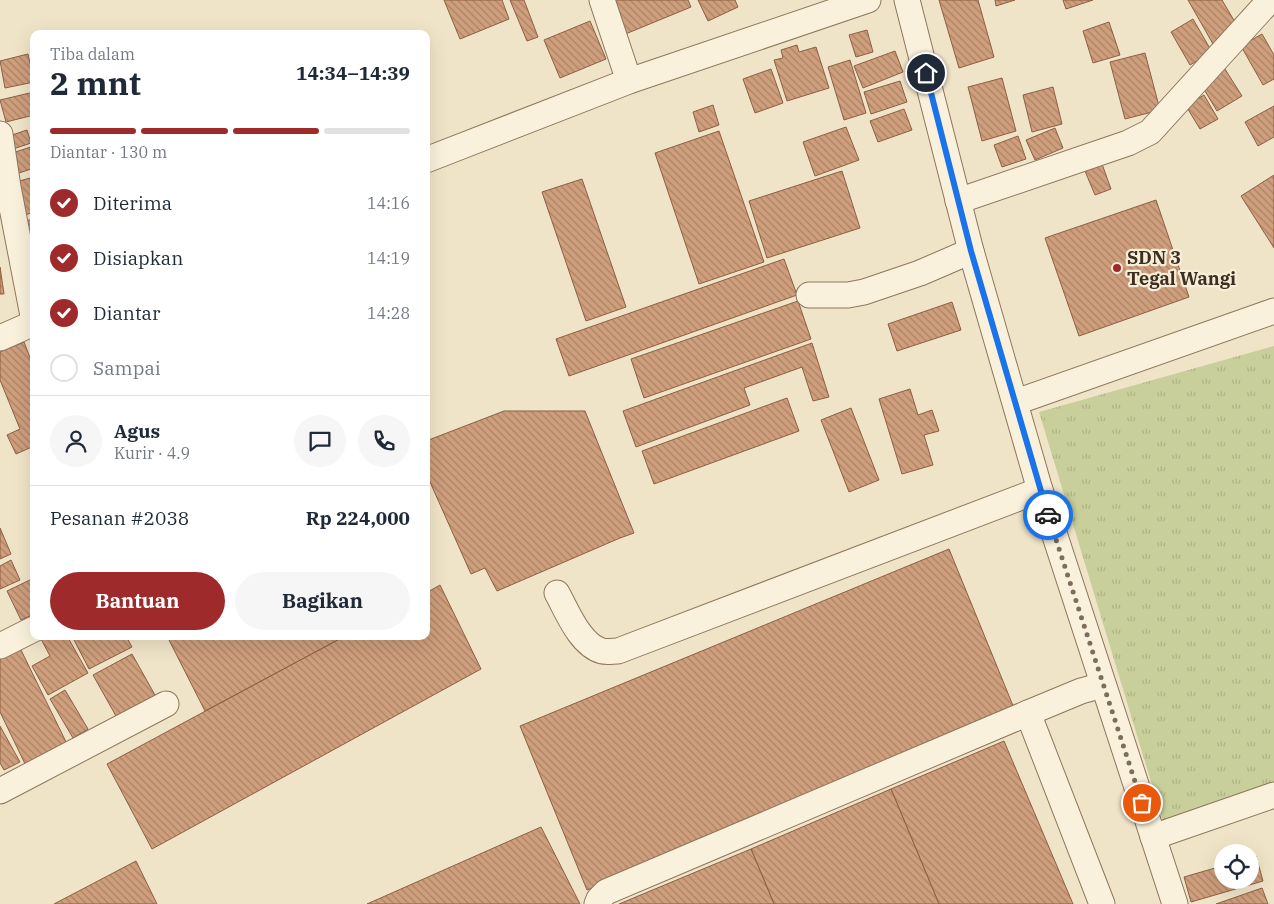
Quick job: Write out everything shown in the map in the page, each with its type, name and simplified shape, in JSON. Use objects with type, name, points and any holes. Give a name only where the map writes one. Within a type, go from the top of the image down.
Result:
[{"type":"street","points":[[602,0],[629,82]]},
{"type":"street","points":[[430,158],[629,82],[868,0]]},
{"type":"street","points":[[907,0],[971,251],[1040,490],[1175,904]]},
{"type":"street","points":[[958,201],[1128,144],[1150,132],[1270,0]]},
{"type":"street","points":[[0,134],[30,301]]},
{"type":"street","points":[[809,295],[848,295],[864,292],[920,273],[971,251]]},
{"type":"street","points":[[1016,402],[1274,311]]},
{"type":"street","points":[[0,338],[30,324]]},
{"type":"street","points":[[557,592],[576,628],[589,644],[602,651],[618,651],[1040,490]]},
{"type":"street","points":[[0,646],[30,631]]},
{"type":"street","points":[[597,904],[606,892],[1028,713],[1081,691],[1103,685]]},
{"type":"street","points":[[0,791],[166,704]]},
{"type":"street","points":[[1028,713],[1102,904]]},
{"type":"street","points":[[1153,837],[1274,794]]},
{"type":"green space","points":[[1274,346],[1274,790],[1165,828],[1039,412]]},
{"type":"building","points":[[444,0],[502,0],[509,19],[460,39]]},
{"type":"building","points":[[510,0],[524,0],[538,37],[527,41]]},
{"type":"building","points":[[609,0],[688,0],[691,7],[623,35]]},
{"type":"building","points":[[698,0],[735,0],[738,7],[708,21]]},
{"type":"building","points":[[939,0],[978,0],[994,57],[959,68]]},
{"type":"building","points":[[995,0],[1015,0],[996,6]]},
{"type":"building","points":[[1063,0],[1093,0],[1066,9]]},
{"type":"building","points":[[1188,0],[1222,0],[1239,29],[1213,44]]},
{"type":"building","points":[[1193,19],[1212,52],[1190,65],[1171,32]]},
{"type":"building","points":[[590,21],[606,59],[560,78],[544,40]]},
{"type":"building","points":[[1109,22],[1120,55],[1093,63],[1083,31]]},
{"type":"building","points":[[867,30],[873,52],[856,57],[849,35]]},
{"type":"building","points":[[1262,34],[1274,55],[1274,79],[1263,85],[1241,46]]},
{"type":"building","points":[[797,45],[799,52],[816,47],[829,88],[787,101],[774,60],[783,58],[781,50]]},
{"type":"building","points":[[895,51],[903,72],[863,88],[854,66]]},
{"type":"building","points":[[1145,53],[1160,110],[1125,119],[1110,62]]},
{"type":"building","points":[[28,54],[30,83],[5,88],[0,61]]},
{"type":"building","points":[[850,60],[866,113],[844,120],[828,67]]},
{"type":"building","points":[[1223,66],[1242,96],[1217,111],[1199,81]]},
{"type":"building","points":[[771,69],[783,103],[755,113],[743,79]]},
{"type":"building","points":[[1002,78],[1016,131],[982,141],[968,87]]},
{"type":"building","points":[[900,81],[907,102],[871,114],[864,92]]},
{"type":"building","points":[[1053,87],[1062,124],[1032,132],[1023,95]]},
{"type":"building","points":[[30,93],[30,116],[6,122],[0,100]]},
{"type":"building","points":[[1204,95],[1218,119],[1200,129],[1186,106]]},
{"type":"building","points":[[713,105],[719,125],[699,132],[693,112]]},
{"type":"building","points":[[1274,106],[1274,137],[1258,146],[1245,122]]},
{"type":"building","points":[[904,109],[912,130],[878,142],[870,121]]},
{"type":"building","points":[[846,127],[859,160],[815,176],[803,142]]},
{"type":"building","points":[[1055,128],[1063,148],[1035,160],[1026,140]]},
{"type":"building","points":[[27,130],[30,143],[7,151],[3,138]]},
{"type":"building","points":[[719,131],[764,262],[699,284],[655,153]]},
{"type":"building","points":[[1018,136],[1026,159],[1002,167],[994,145]]},
{"type":"building","points":[[30,147],[30,169],[13,175],[6,155]]},
{"type":"building","points":[[1102,164],[1111,189],[1095,195],[1085,171]]},
{"type":"building","points":[[842,171],[860,228],[767,258],[749,201]]},
{"type":"building","points":[[1274,175],[1274,248],[1241,196]]},
{"type":"building","points":[[30,178],[30,213],[22,216],[12,183]]},
{"type":"building","points":[[582,179],[626,307],[586,321],[542,192]]},
{"type":"building","name":"SDN 3 Tegal Wangi","points":[[1156,200],[1189,297],[1079,336],[1045,238]]},
{"type":"building","points":[[30,220],[30,245],[27,245],[21,222]]},
{"type":"building","points":[[784,259],[797,295],[569,376],[556,339]]},
{"type":"building","points":[[0,267],[4,294],[0,294]]},
{"type":"building","points":[[798,301],[811,339],[644,398],[631,359]]},
{"type":"building","points":[[952,302],[961,330],[897,351],[888,324]]},
{"type":"building","points":[[24,342],[30,358],[30,448],[16,454],[7,435],[20,429],[0,380],[0,352]]},
{"type":"building","points":[[812,343],[829,397],[813,401],[802,367],[744,388],[750,405],[636,447],[623,411]]},
{"type":"building","points":[[910,389],[918,415],[932,410],[939,431],[924,435],[933,465],[902,474],[879,399]]},
{"type":"building","points":[[787,398],[799,431],[654,484],[642,451]]},
{"type":"building","points":[[851,408],[879,480],[849,492],[821,420]]},
{"type":"building","points":[[504,411],[585,411],[634,533],[497,591],[485,568],[471,574],[430,482],[430,439]]},
{"type":"building","points":[[0,528],[11,554],[0,559]]},
{"type":"building","points":[[949,549],[1016,713],[587,890],[520,726]]},
{"type":"building","points":[[11,560],[20,580],[0,589],[0,566]]},
{"type":"building","points":[[30,580],[30,616],[21,620],[7,591]]},
{"type":"building","points":[[440,585],[481,669],[152,849],[107,764],[338,640],[430,640],[430,591]]},
{"type":"building","points":[[42,640],[69,640],[88,673],[48,695],[32,666],[50,656]]},
{"type":"building","points":[[74,640],[128,640],[132,647],[89,669]]},
{"type":"building","points":[[169,640],[338,640],[205,711]]},
{"type":"building","points":[[19,646],[70,750],[28,770],[0,712],[0,655]]},
{"type":"building","points":[[132,654],[160,704],[121,725],[93,675]]},
{"type":"building","points":[[65,690],[88,729],[73,738],[50,699]]},
{"type":"building","points":[[0,726],[20,762],[4,770],[0,763]]},
{"type":"building","points":[[1004,741],[1073,904],[939,904],[891,789]]},
{"type":"building","points":[[891,789],[939,904],[774,904],[751,849]]},
{"type":"building","points":[[541,827],[580,904],[367,904]]},
{"type":"building","points":[[751,849],[774,904],[619,904]]},
{"type":"building","points":[[136,861],[157,904],[54,904]]},
{"type":"building","points":[[1259,867],[1263,881],[1259,882]]},
{"type":"building","points":[[1214,868],[1214,889],[1236,889],[1191,902],[1184,877]]},
{"type":"building","points":[[1262,888],[1268,904],[1216,904]]},
{"type":"way so far","points":[[1048,515],[1142,803]]},
{"type":"place","name":"SDN 3 Tegal Wangi","points":[[1117,268]]},
{"type":"route","points":[[926,73],[971,251],[1048,515]]}]
